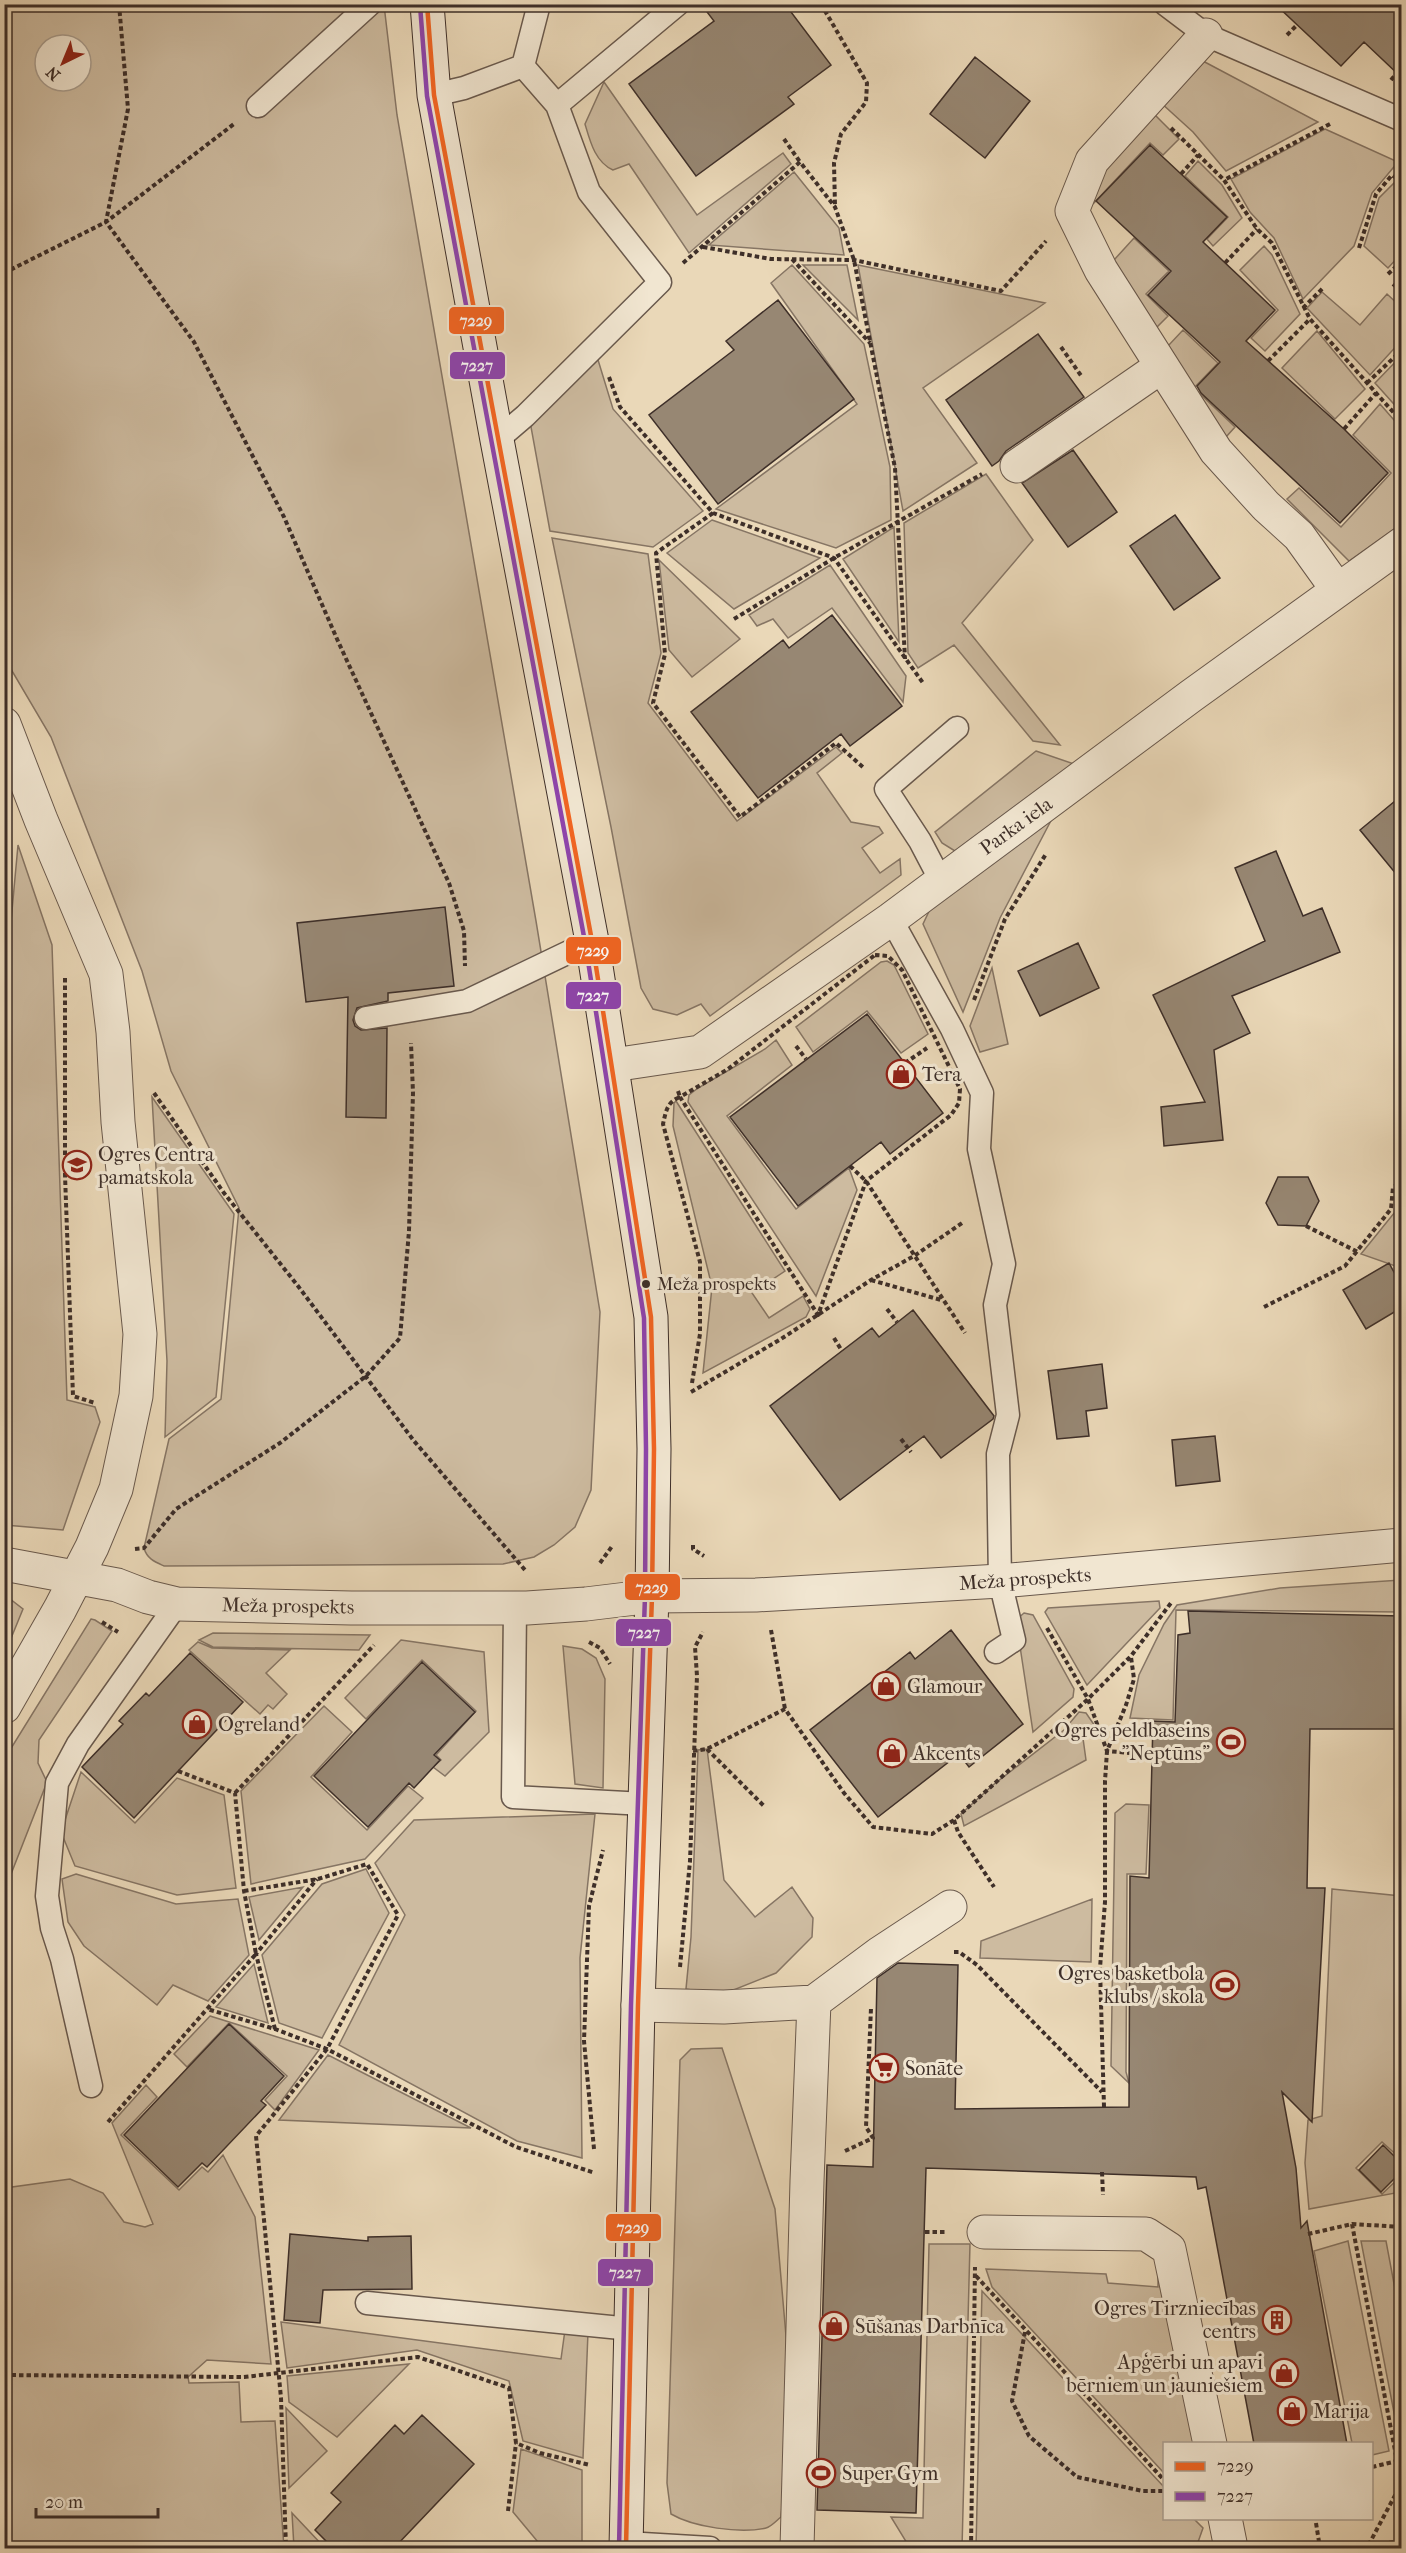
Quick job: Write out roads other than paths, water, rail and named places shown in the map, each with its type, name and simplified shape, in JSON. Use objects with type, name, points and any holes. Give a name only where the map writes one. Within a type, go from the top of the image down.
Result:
[{"type":"street","points":[[427,4],[434,95],[592,941],[651,1317],[654,1449],[652,1596],[638,2006],[626,2546]]},
{"type":"street","points":[[1206,35],[1092,161],[1072,211],[1101,270],[1216,451],[1266,506],[1299,536],[1337,589]]},
{"type":"street","points":[[1017,466],[1162,366]]},
{"type":"street","name":"Parka iela","points":[[613,1065],[700,1052],[891,919],[1401,544]]},
{"type":"street","points":[[4,724],[14,765],[41,820],[106,974],[113,1032],[118,1122],[140,1334],[136,1396],[116,1489],[77,1577],[4,1707]]},
{"type":"street","name":"Meža prospekts","points":[[4,1564],[117,1585],[148,1597],[177,1604],[351,1608],[521,1608],[586,1604],[652,1596],[756,1595],[1000,1581],[1401,1545]]},
{"type":"street","points":[[638,2006],[724,2007],[814,2002],[880,1953],[950,1906]]},
{"type":"street","points":[[797,2548],[814,2002]]},
{"type":"street","points":[[984,2232],[1146,2234],[1169,2249],[1210,2442]]},
{"type":"street","points":[[1225,2520],[1230,2548]]},
{"type":"lane","points":[[258,106],[370,4]]},
{"type":"lane","points":[[523,66],[539,4]]},
{"type":"lane","points":[[557,105],[678,4]]},
{"type":"lane","points":[[1166,4],[1206,35],[1401,120]]},
{"type":"lane","points":[[434,95],[464,88],[523,66]]},
{"type":"lane","points":[[497,441],[660,282],[589,192],[557,105],[523,66]]},
{"type":"lane","points":[[941,881],[920,841],[886,789],[957,728]]},
{"type":"lane","points":[[891,919],[952,1029],[982,1093],[979,1149],[1004,1264],[995,1305],[1008,1415],[998,1454],[1000,1581],[1014,1640],[996,1652]]},
{"type":"lane","points":[[366,1018],[467,1001],[592,941]]},
{"type":"lane","points":[[91,2086],[62,1959],[52,1928],[47,1896],[57,1783],[78,1744],[177,1604]]},
{"type":"lane","points":[[521,1608],[513,1797],[645,1804]]},
{"type":"lane","points":[[367,2303],[631,2330]]},
{"type":"lane","points":[[626,2546],[710,2548]]},
{"type":"place","name":"Tera","points":[[901,1074]]},
{"type":"place","name":"Ogres Centra pamatskola","points":[[77,1165]]},
{"type":"place","name":"Meža prospekts","points":[[646,1284]]},
{"type":"place","name":"Glamour","points":[[886,1686]]},
{"type":"place","name":"Ogreland","points":[[197,1724]]},
{"type":"place","name":"Ogres peldbaseins \"Neptūns\"","points":[[1231,1742]]},
{"type":"place","name":"Akcents","points":[[892,1753]]},
{"type":"place","name":"Ogres basketbola klubs / skola","points":[[1225,1985]]},
{"type":"place","name":"Sonāte","points":[[884,2068]]},
{"type":"place","name":"Ogres Tirzniecības centrs","points":[[1277,2320]]},
{"type":"place","name":"Sūšanas Darbnīca","points":[[834,2326]]},
{"type":"place","name":"Apģērbi un apavi bērniem un jauniešiem","points":[[1284,2373]]},
{"type":"place","name":"Marija","points":[[1292,2411]]},
{"type":"place","name":"Super Gym","points":[[821,2473]]}]
